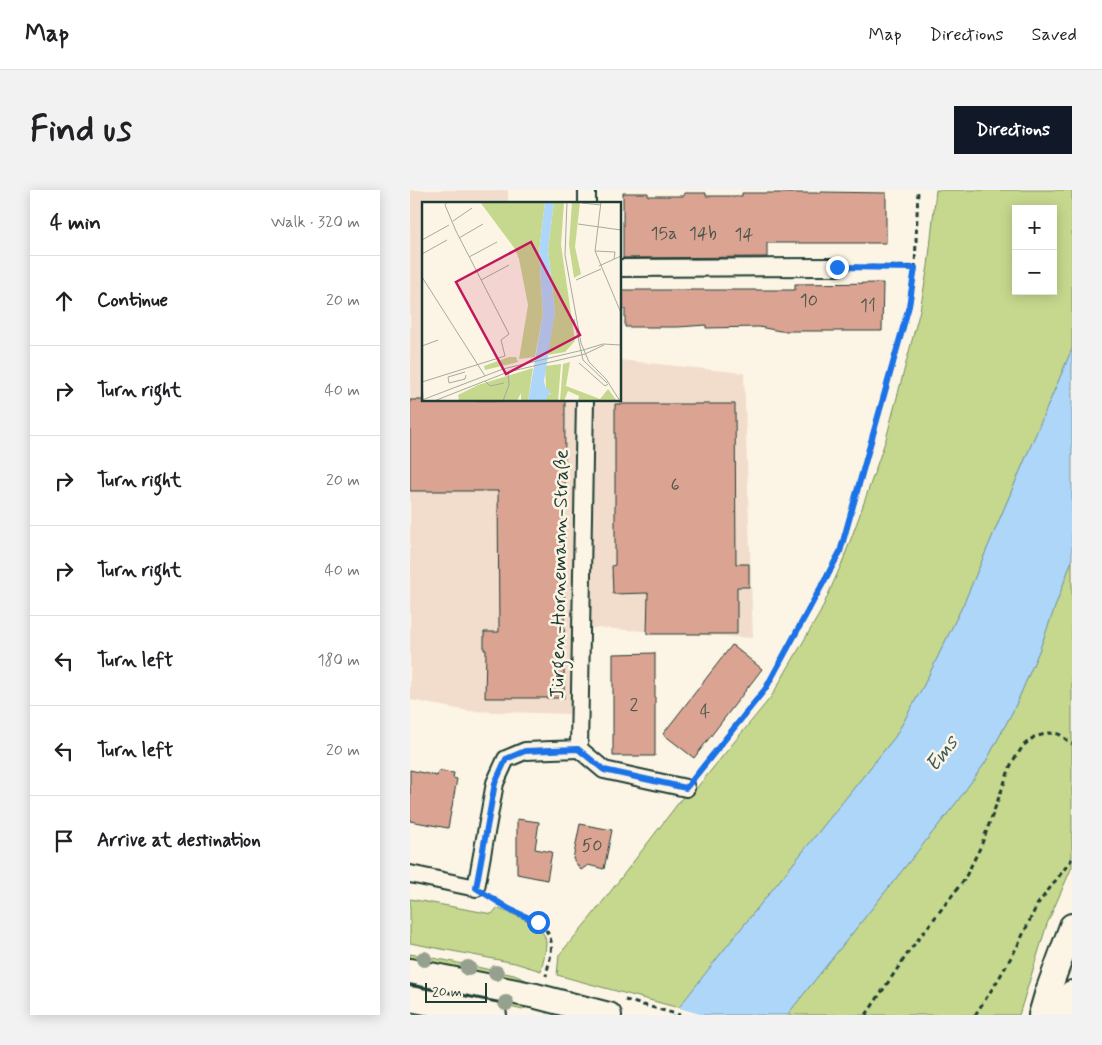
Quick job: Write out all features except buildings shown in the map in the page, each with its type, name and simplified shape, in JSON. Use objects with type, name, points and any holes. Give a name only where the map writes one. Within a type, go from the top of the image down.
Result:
[{"type":"main road","points":[[1041,1015],[1072,926]]},
{"type":"main road","points":[[410,971],[540,988],[609,1015]]},
{"type":"main road","points":[[1030,1015],[1048,991]]},
{"type":"main road","points":[[1065,1015],[1072,993]]},
{"type":"main road","points":[[410,999],[494,1015]]},
{"type":"street","points":[[621,268],[837,267]]},
{"type":"street","name":"Jürgen-Hornemann-Straße","points":[[578,749],[585,401]]},
{"type":"street","points":[[410,874],[476,888],[495,783],[506,759],[525,751],[578,749],[604,770],[686,788]]},
{"type":"path","points":[[686,788],[766,688],[840,552],[909,306],[915,268],[918,190]]},
{"type":"path","points":[[837,267],[915,268]]},
{"type":"path","points":[[866,1015],[910,950],[964,880],[981,846],[1012,762],[1024,745],[1034,737],[1050,734],[1059,734],[1072,744]]},
{"type":"path","points":[[975,1015],[998,980],[1037,905],[1072,859]]},
{"type":"path","points":[[476,888],[509,909],[538,922],[546,931],[551,941],[550,958],[540,988]]},
{"type":"shaded area","points":[[410,190],[508,190],[508,202],[422,202],[422,401],[621,401],[621,360],[744,373],[753,638],[581,627],[570,714],[468,711],[410,700]]},
{"type":"green space","points":[[936,190],[1072,190],[1072,349],[964,603],[924,685],[895,737],[679,1008],[557,975],[559,955],[591,917],[686,793],[690,796],[771,697],[820,613],[842,563],[886,439],[920,310],[928,266]]},
{"type":"green space","points":[[1072,560],[1072,867],[1047,924],[1019,1015],[787,1015],[956,803],[985,763],[1014,709],[1039,651]]},
{"type":"green space","points":[[410,899],[492,914],[497,908],[528,921],[541,930],[545,937],[546,947],[541,971],[515,963],[410,943]]},
{"type":"green space","points":[[410,954],[514,975],[531,982],[410,960]]},
{"type":"green space","points":[[454,989],[528,1005],[523,1010],[454,995],[452,992]]},
{"type":"water","name":"Ems","points":[[1072,349],[1072,560],[1039,651],[1014,709],[985,763],[956,803],[787,1015],[673,1015],[895,737],[924,685],[964,603]]},
{"type":"pier","points":[[676,1007],[679,1008],[703,1015],[671,1015]]},
{"type":"route","points":[[538,922],[509,909],[476,888],[495,783],[506,759],[525,751],[578,749],[604,770],[686,788],[766,688],[840,552],[909,306],[915,268],[837,267]]}]
